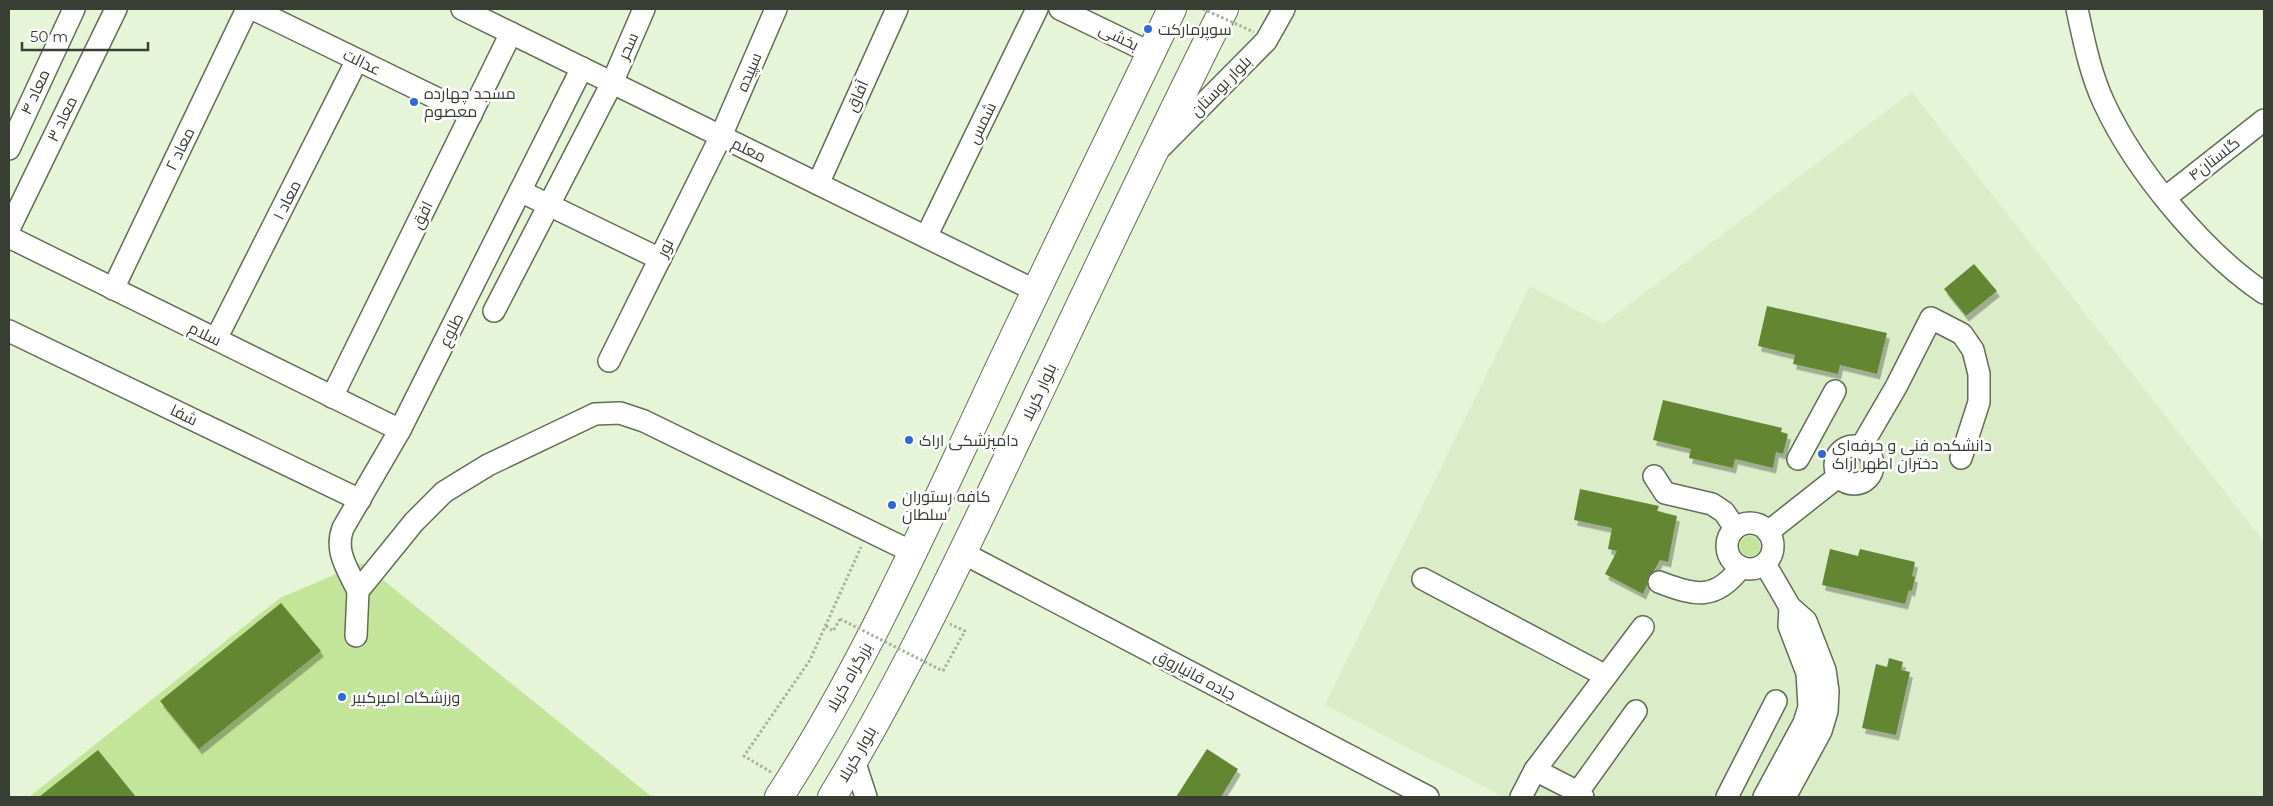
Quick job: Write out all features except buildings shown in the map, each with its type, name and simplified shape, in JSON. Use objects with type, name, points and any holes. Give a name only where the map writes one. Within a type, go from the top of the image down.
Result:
[{"type":"highway","points":[[914,553],[1036,291],[1172,9]]},
{"type":"highway","name":"بلوار کربلا","points":[[832,797],[894,689],[963,553],[1150,158],[1224,9]]},
{"type":"highway","name":"بزرگراه کربلا","points":[[784,790],[865,648],[914,553]]},
{"type":"street","name":"معاد ۴","points":[[9,149],[74,9]]},
{"type":"street","name":"معاد ۳","points":[[9,229],[116,9]]},
{"type":"street","name":"معاد ۲","points":[[112,288],[247,9]]},
{"type":"street","name":"عدالت","points":[[253,9],[471,115]]},
{"type":"street","name":"معلم","points":[[462,9],[495,16],[512,33],[1036,291]]},
{"type":"street","name":"سحر","points":[[494,311],[612,83],[644,9]]},
{"type":"street","name":"سپیده","points":[[721,136],[776,9]]},
{"type":"street","name":"آفاق","points":[[818,184],[896,9]]},
{"type":"street","name":"شمس","points":[[926,237],[1037,9]]},
{"type":"street","name":"بخشی","points":[[1060,9],[1151,53]]},
{"type":"street","name":"بلوار بوستان","points":[[1150,158],[1266,41],[1284,9]]},
{"type":"street","points":[[2077,9],[2087,56],[2104,104],[2130,148],[2165,198],[2209,248],[2264,293]]},
{"type":"street","name":"افق","points":[[332,397],[512,33]]},
{"type":"street","name":"معاد ۱","points":[[216,340],[357,60]]},
{"type":"street","name":"طلوع","points":[[358,591],[339,549],[339,538],[400,430],[582,68]]},
{"type":"street","name":"گلستان۴","points":[[2165,198],[2264,120]]},
{"type":"street","name":"نور","points":[[609,361],[721,136]]},
{"type":"street","points":[[520,191],[660,260]]},
{"type":"street","name":"سلام","points":[[9,237],[400,430]]},
{"type":"street","points":[[1861,447],[1896,388],[1931,318],[1962,334],[1973,350],[1979,374],[1979,402],[1961,458]]},
{"type":"street","name":"شفا","points":[[9,331],[360,500]]},
{"type":"street","points":[[1798,459],[1836,391]]},
{"type":"street","points":[[356,636],[358,591],[414,522],[444,492],[488,465],[602,413],[630,415],[644,421],[914,553]]},
{"type":"street","points":[[1810,436],[1839,454]]},
{"type":"street","points":[[1851,446],[1861,447],[1869,453],[1873,462],[1872,472],[1866,480],[1857,484],[1847,482],[1839,476],[1835,467],[1836,458],[1842,450],[1851,446]]},
{"type":"street","points":[[1654,476],[1665,493],[1712,504],[1724,512],[1735,528]]},
{"type":"street","points":[[1768,532],[1839,476]]},
{"type":"street","points":[[1744,523],[1755,523],[1764,527],[1768,532],[1774,546],[1772,556],[1765,564],[1756,569],[1741,567],[1729,557],[1727,547],[1729,536],[1735,528],[1744,523]]},
{"type":"street","name":"جاده قانیاروق","points":[[963,553],[1428,797]]},
{"type":"street","points":[[1764,797],[1804,723],[1818,709],[1828,691],[1825,670],[1806,621],[1790,607],[1765,564]]},
{"type":"street","points":[[1659,582],[1687,593],[1713,593],[1730,582],[1741,567]]},
{"type":"street","points":[[1423,580],[1606,676]]},
{"type":"street","points":[[1521,797],[1535,770],[1643,627]]},
{"type":"street","points":[[1727,797],[1776,701]]},
{"type":"street","points":[[1785,797],[1821,731],[1818,709]]},
{"type":"street","points":[[1535,770],[1581,795],[1636,711]]},
{"type":"street","points":[[854,760],[866,797]]},
{"type":"path","points":[[1203,9],[1254,32]]},
{"type":"path","points":[[784,790],[744,756],[798,680],[826,626],[860,548]]},
{"type":"path","points":[[826,626],[833,630],[840,620],[943,671],[965,631]]},
{"type":"shaded area","name":"دانشکده فنی و حرفه‌ای دختران اطهر اراک","points":[[1912,92],[2264,542],[2264,797],[1504,797],[1325,705],[1530,286],[1603,324]]},
{"type":"green space","points":[[1854,455],[1861,458],[1864,465],[1861,472],[1854,475],[1847,472],[1844,465],[1847,458]]},
{"type":"green space","points":[[1746,536],[1754,536],[1760,542],[1760,550],[1754,556],[1746,556],[1740,550],[1740,542]]},
{"type":"green space","name":"ورزشگاه امیرکبیر","points":[[362,563],[652,797],[29,797],[280,598]]},
{"type":"place","name":"سوپرمارکت","points":[[1148,29]]},
{"type":"place","name":"مسجد چهارده معصوم","points":[[414,102]]},
{"type":"place","name":"دامپزشکی اراک","points":[[909,440]]},
{"type":"place","name":"دانشکده فنی و حرفه‌ای دختران اطهر اراک","points":[[1822,454]]},
{"type":"place","name":"کافه رستوران سلطان","points":[[892,505]]},
{"type":"place","name":"ورزشگاه امیرکبیر","points":[[342,697]]}]
